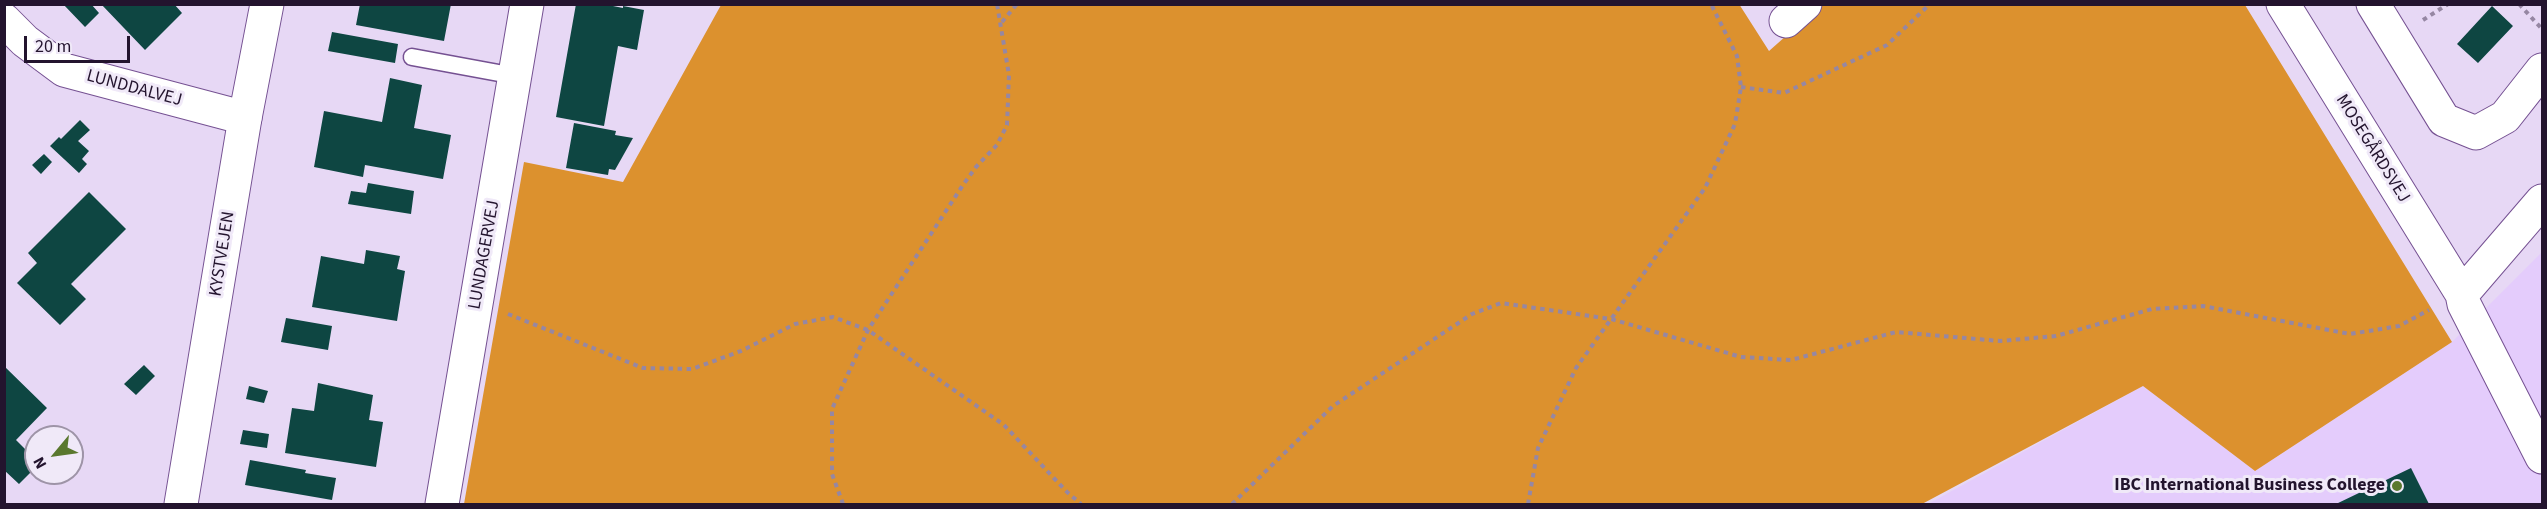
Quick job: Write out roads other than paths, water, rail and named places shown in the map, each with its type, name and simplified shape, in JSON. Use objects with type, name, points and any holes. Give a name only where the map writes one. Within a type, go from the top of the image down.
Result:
[{"type":"street","name":"KYSTVEJEN","points":[[181,504],[245,118],[267,4]]},
{"type":"street","name":"LUNDAGERVEJ","points":[[442,504],[527,4]]},
{"type":"street","name":"MOSEGÅRDSVEJ","points":[[2283,4],[2462,294],[2464,304],[2542,457]]},
{"type":"street","points":[[2373,4],[2444,120],[2476,133],[2505,117],[2542,70]]},
{"type":"street","name":"LUNDDALVEJ","points":[[4,20],[64,70],[245,118]]},
{"type":"street","points":[[2462,294],[2542,201]]},
{"type":"lane","points":[[412,57],[515,76]]},
{"type":"place","name":"IBC International Business College","points":[[2397,486]]}]
